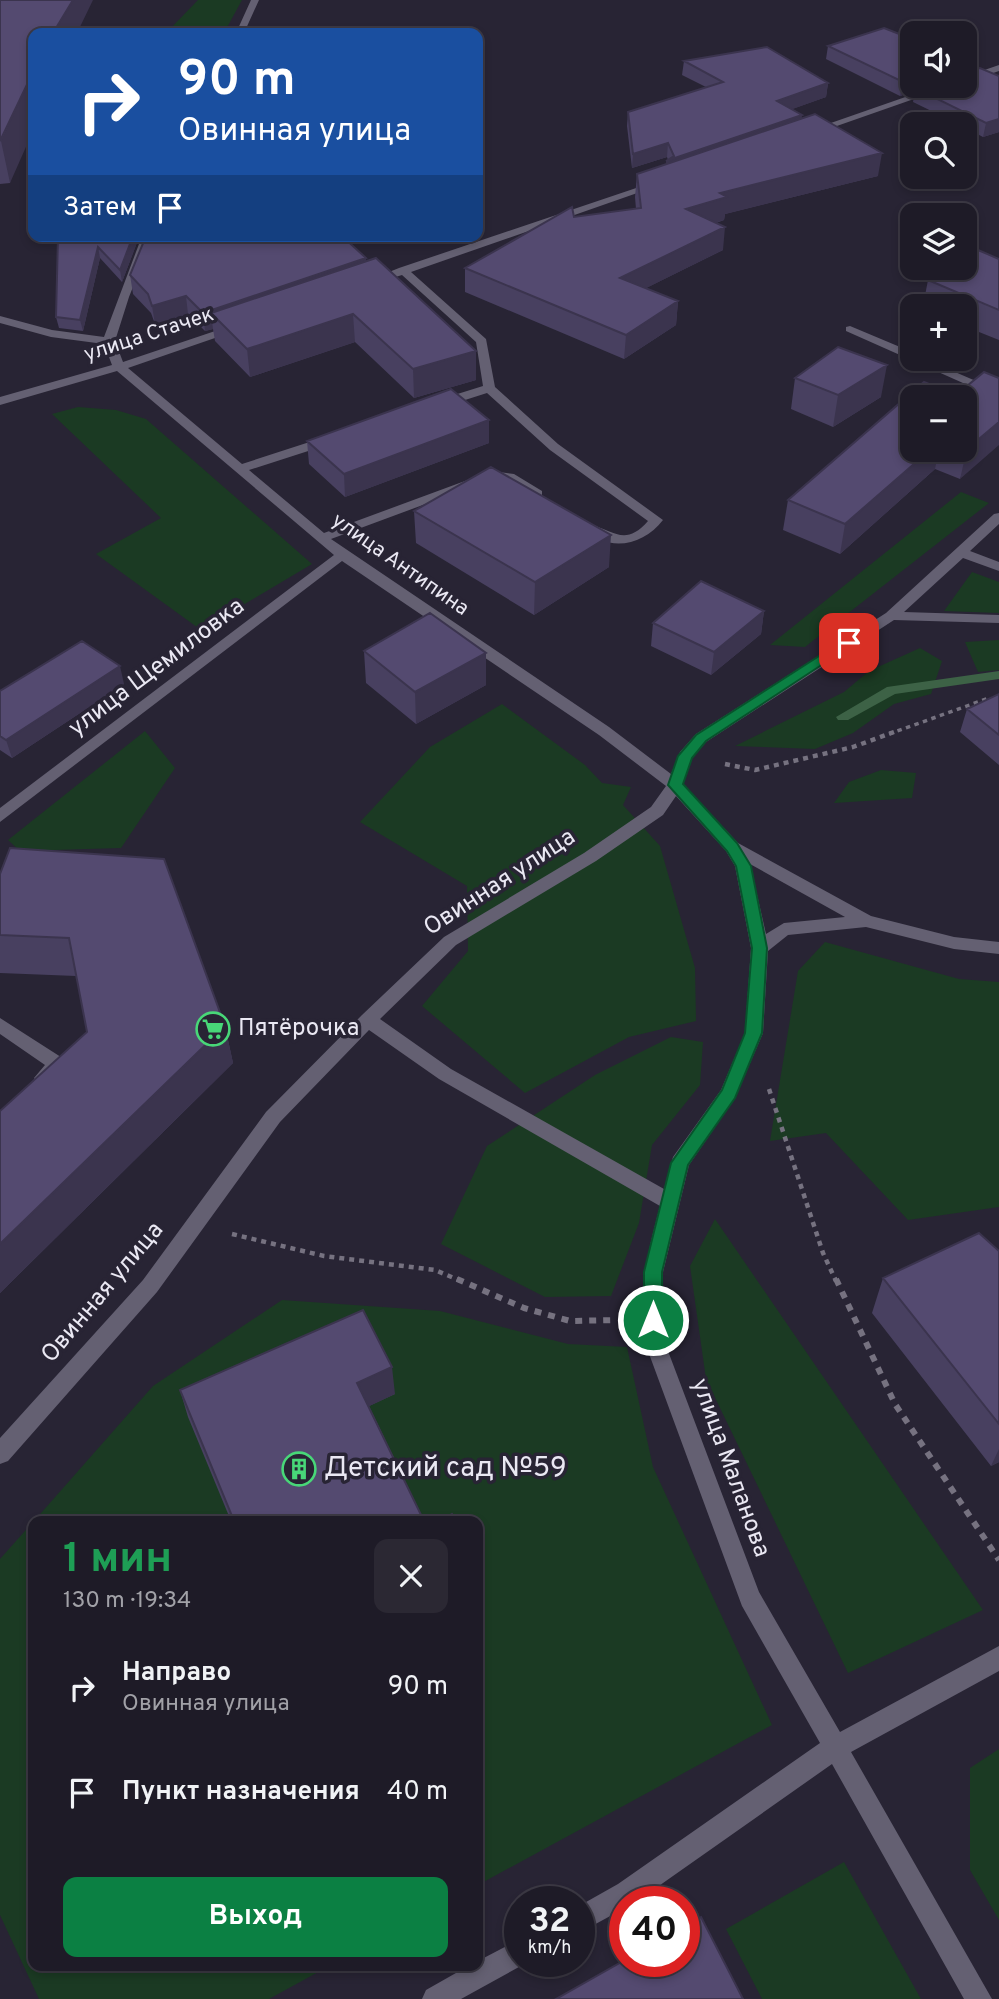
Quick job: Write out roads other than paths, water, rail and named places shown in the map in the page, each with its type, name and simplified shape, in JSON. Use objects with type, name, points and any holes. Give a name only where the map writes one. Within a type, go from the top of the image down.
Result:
[{"type":"street","points":[[242,28],[255,0]]},
{"type":"street","points":[[977,76],[999,68]]},
{"type":"street","points":[[800,135],[910,98]]},
{"type":"street","points":[[351,288],[668,180]]},
{"type":"street","points":[[119,367],[109,341],[146,242]]},
{"type":"street","points":[[403,270],[482,341],[489,388],[554,447],[656,520],[625,541],[615,542],[575,519]]},
{"type":"street","points":[[0,319],[51,333],[109,341]]},
{"type":"street","name":"улица Стачек","points":[[0,401],[119,367],[248,323]]},
{"type":"street","points":[[850,329],[900,352]]},
{"type":"street","name":"улица Антипина","points":[[119,367],[342,555],[604,731]]},
{"type":"street","points":[[944,371],[999,395]]},
{"type":"street","points":[[424,409],[489,388]]},
{"type":"street","points":[[240,468],[345,435]]},
{"type":"street","points":[[322,538],[492,475],[509,477],[553,505]]},
{"type":"street","name":"Овинная улица","points":[[4,1442],[150,1286],[273,1117],[450,941],[590,857],[657,811],[675,785],[685,756],[701,738],[891,616],[999,517]]},
{"type":"street","points":[[961,552],[999,567]]},
{"type":"street","name":"улица Щемиловка","points":[[0,816],[342,555]]},
{"type":"street","points":[[891,616],[999,619]]},
{"type":"street","name":"улица Маланова","points":[[604,731],[675,785],[732,847],[743,866],[760,948],[754,1033],[729,1093],[680,1163],[670,1202],[653,1272],[653,1320],[658,1351],[750,1598],[979,1999]]},
{"type":"street","points":[[732,847],[866,921],[954,943],[999,948]]},
{"type":"street","points":[[760,948],[784,929],[866,921]]},
{"type":"street","points":[[368,1020],[445,1073],[670,1202]]},
{"type":"street","points":[[0,1025],[58,1065],[29,1092]]},
{"type":"street","points":[[595,1911],[627,1893],[834,1748],[999,1658]]},
{"type":"street","points":[[435,1999],[504,1961]]},
{"type":"waterway","points":[[843,717],[892,690],[999,675]]},
{"type":"place","name":"Пятёрочка","points":[[213,1029]]},
{"type":"place","name":"Детский сад №59","points":[[299,1469]]}]
